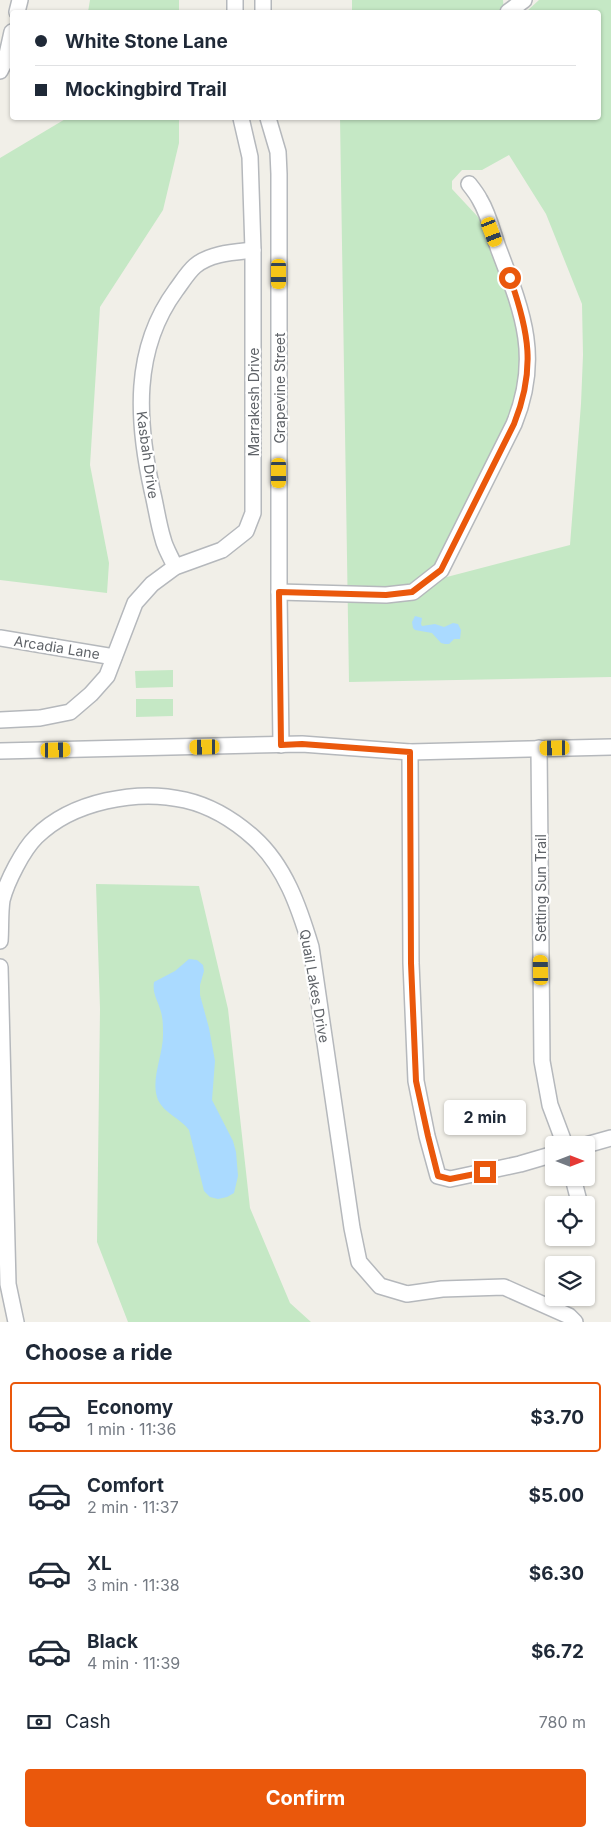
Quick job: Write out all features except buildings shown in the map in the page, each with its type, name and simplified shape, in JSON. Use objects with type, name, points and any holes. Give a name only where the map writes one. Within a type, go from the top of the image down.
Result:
[{"type":"street","points":[[511,10],[524,0]]},
{"type":"street","points":[[0,71],[6,59],[10,41]]},
{"type":"street","name":"Marrakesh Drive","points":[[0,720],[40,718],[70,712],[92,694],[107,676],[135,603],[152,584],[175,566],[222,550],[246,531],[253,513],[253,250],[250,157],[241,120]]},
{"type":"street","name":"Grapevine Street","points":[[269,120],[278,152],[281,745]]},
{"type":"street","points":[[279,592],[386,595],[412,592],[441,570],[514,424],[522,404],[525,387],[528,353],[527,340],[520,307],[505,264],[480,200],[469,184]]},
{"type":"street","name":"Kasbah Drive","points":[[175,566],[163,539],[149,476],[141,420],[142,386],[152,335],[166,304],[195,265],[228,253],[253,250]]},
{"type":"street","name":"Arcadia Lane","points":[[0,638],[114,657]]},
{"type":"street","points":[[0,751],[302,744],[410,752],[611,747]]},
{"type":"street","name":"Setting Sun Trail","points":[[540,748],[542,1061],[550,1105],[562,1136]]},
{"type":"street","points":[[410,752],[411,963],[415,1072],[438,1176],[450,1179],[545,1157]]},
{"type":"street","name":"Quail Lakes Drive","points":[[0,941],[2,900],[15,870],[24,853],[36,837],[65,816],[98,802],[155,797],[186,800],[200,804],[217,811],[237,823],[271,857],[286,880],[301,912],[311,947],[352,1228],[360,1262],[380,1286],[407,1294],[442,1289],[504,1286],[569,1316],[575,1322]]},
{"type":"street","points":[[0,967],[8,1284],[16,1322]]},
{"type":"street","points":[[595,1142],[611,1138]]},
{"type":"green space","points":[[90,0],[179,0],[179,10],[88,10]]},
{"type":"green space","points":[[352,0],[503,0],[504,10],[352,10]]},
{"type":"green space","points":[[539,0],[611,0],[611,677],[349,682],[340,120],[601,120],[601,10],[528,10]],"holes":[[[509,155],[546,214],[582,304],[583,355],[581,404],[570,545],[443,578],[515,403],[521,371],[516,323],[485,229],[479,218],[452,189],[452,181],[462,170],[482,170]]]},
{"type":"green space","points":[[64,120],[179,120],[179,143],[163,210],[100,307],[90,465],[109,563],[107,593],[0,580],[0,158]]},
{"type":"green space","points":[[173,670],[173,687],[136,688],[135,671]]},
{"type":"green space","points":[[136,699],[173,699],[173,716],[136,717]]},
{"type":"green space","points":[[96,884],[199,886],[228,1009],[250,1208],[290,1303],[311,1322],[128,1322],[97,1242],[100,1009]]},
{"type":"water","points":[[415,616],[422,618],[422,626],[435,624],[444,627],[453,623],[458,624],[461,630],[460,639],[454,639],[449,644],[445,644],[441,643],[432,633],[415,630],[412,622]]},
{"type":"water","points":[[189,959],[197,960],[203,965],[204,971],[200,985],[200,995],[215,1061],[212,1100],[233,1141],[236,1152],[238,1176],[234,1193],[218,1199],[210,1197],[204,1191],[189,1130],[161,1105],[158,1100],[155,1084],[163,1029],[162,1015],[154,990],[154,982],[175,971]]},
{"type":"route","points":[[485,1172],[450,1179],[438,1176],[416,1081],[411,963],[410,752],[302,744],[281,745],[279,592],[386,595],[412,592],[441,570],[514,424],[522,404],[528,370],[527,340],[520,307],[510,278]]}]
